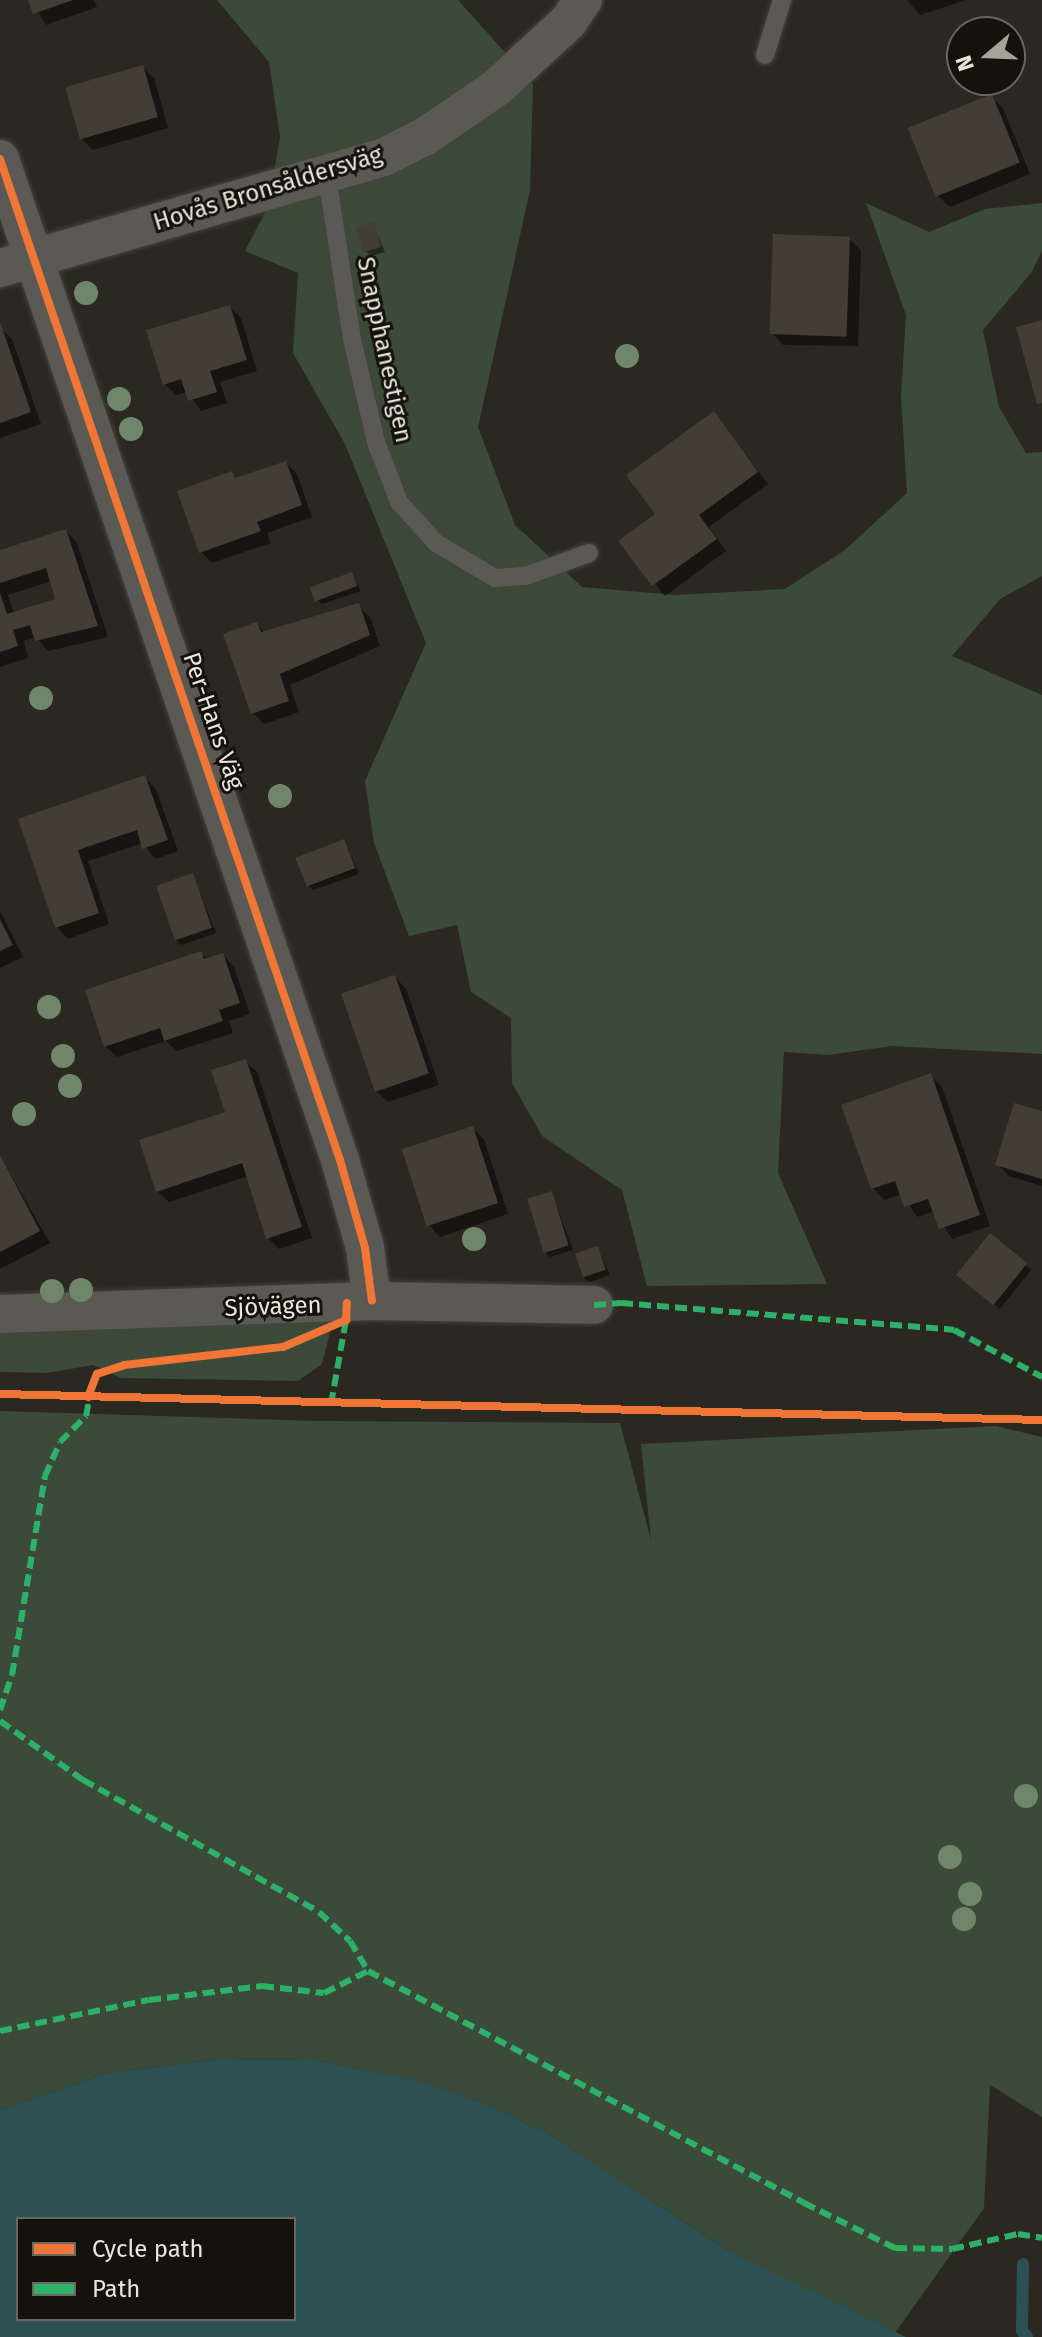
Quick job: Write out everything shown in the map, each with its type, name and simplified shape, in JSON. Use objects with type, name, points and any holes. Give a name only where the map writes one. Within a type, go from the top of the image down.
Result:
[{"type":"street","name":"Hovås Bronsåldersväg","points":[[17,263],[327,176],[384,157],[464,112],[545,43],[583,0]]},
{"type":"street","name":"Per-Hans Väg","points":[[0,159],[17,263],[340,1160],[365,1248],[372,1301]]},
{"type":"street","name":"Sjövägen","points":[[0,1314],[372,1301],[594,1305]]},
{"type":"lane","points":[[765,55],[782,0]]},
{"type":"lane","name":"Snapphanestigen","points":[[327,176],[352,339],[376,442],[399,502],[436,543],[495,578],[526,576],[589,553]]},
{"type":"green space","points":[[217,0],[458,0],[533,84],[530,190],[478,427],[515,525],[582,587],[675,595],[785,589],[845,550],[907,493],[901,397],[906,315],[866,203],[929,232],[985,209],[1042,203],[1042,251],[1031,273],[983,330],[999,407],[1026,453],[1042,452],[1042,576],[1000,599],[952,656],[1042,695],[1042,1054],[892,1046],[828,1055],[784,1052],[778,1173],[827,1284],[647,1286],[622,1190],[542,1136],[512,1083],[511,1018],[471,992],[457,925],[409,936],[374,843],[365,781],[426,643],[345,444],[293,353],[298,273],[245,251],[268,207],[280,137],[269,62]]},
{"type":"green space","points":[[333,1321],[322,1364],[298,1381],[121,1378],[93,1365],[47,1373],[0,1372],[0,1327]]},
{"type":"green space","points":[[0,1411],[318,1421],[620,1423],[651,1540],[641,1444],[996,1426],[1042,1437],[1042,2117],[990,2085],[984,2208],[895,2333],[729,2251],[548,2133],[478,2101],[403,2077],[314,2060],[218,2059],[108,2073],[0,2110]]},
{"type":"water","points":[[218,2059],[314,2060],[404,2077],[478,2101],[548,2133],[729,2251],[906,2337],[0,2337],[0,2110],[108,2073]]},
{"type":"building","points":[[28,0],[73,0],[33,14]]},
{"type":"building","points":[[143,65],[158,117],[80,139],[65,87]]},
{"type":"building","points":[[993,96],[1020,163],[935,197],[908,128]]},
{"type":"building","points":[[374,222],[381,247],[363,252],[356,227]]},
{"type":"building","points":[[773,234],[850,237],[846,337],[770,334]]},
{"type":"building","points":[[230,305],[247,360],[210,371],[217,392],[188,401],[181,379],[163,385],[146,330]]},
{"type":"building","points":[[1042,320],[1042,403],[1037,404],[1016,327]]},
{"type":"building","points":[[0,322],[31,412],[0,423]]},
{"type":"building","points":[[714,411],[758,472],[699,515],[717,539],[652,586],[618,541],[655,514],[626,475]]},
{"type":"building","points":[[286,461],[302,505],[257,522],[261,531],[199,553],[177,491],[232,471],[235,478]]},
{"type":"building","points":[[66,529],[98,626],[35,641],[30,625],[13,630],[18,646],[0,652],[0,593],[7,614],[55,599],[46,568],[0,583],[0,550]]},
{"type":"building","points":[[352,572],[357,586],[315,601],[310,587]]},
{"type":"building","points":[[359,603],[370,635],[280,674],[289,701],[251,714],[223,634],[257,622],[261,632]]},
{"type":"building","points":[[145,775],[168,840],[142,849],[137,830],[78,850],[99,913],[55,928],[18,819]]},
{"type":"building","points":[[344,839],[355,868],[307,887],[295,858]]},
{"type":"building","points":[[193,873],[212,928],[175,941],[156,886]]},
{"type":"building","points":[[0,919],[13,945],[0,951]]},
{"type":"building","points":[[201,951],[204,959],[223,953],[240,1003],[219,1010],[223,1021],[164,1041],[160,1028],[104,1047],[85,990]]},
{"type":"building","points":[[395,975],[429,1073],[375,1092],[341,994]]},
{"type":"building","points":[[246,1059],[302,1227],[266,1239],[242,1163],[156,1192],[139,1140],[225,1112],[211,1070]]},
{"type":"building","points":[[931,1073],[980,1215],[939,1229],[928,1199],[904,1207],[895,1181],[871,1189],[841,1105]]},
{"type":"building","points":[[1014,1103],[1042,1111],[1042,1179],[995,1165]]},
{"type":"building","points":[[473,1126],[498,1203],[427,1226],[402,1149]]},
{"type":"building","points":[[0,1155],[40,1231],[0,1252]]},
{"type":"building","points":[[552,1191],[569,1246],[544,1253],[527,1199]]},
{"type":"building","points":[[990,1233],[1027,1263],[993,1305],[956,1275]]},
{"type":"building","points":[[598,1246],[606,1270],[583,1277],[575,1253]]},
{"type":"waterway","points":[[1023,2264],[1022,2331],[1027,2337]]},
{"type":"marked path","points":[[594,1305],[621,1303],[954,1330],[1042,1377]]},
{"type":"marked path","points":[[331,1404],[346,1320]]},
{"type":"marked path","points":[[0,1710],[12,1675],[45,1476],[60,1442],[86,1416],[91,1390]]},
{"type":"marked path","points":[[0,1721],[83,1780],[319,1912],[350,1941],[368,1971],[804,2203],[895,2248],[952,2249],[1018,2234],[1042,2238]]},
{"type":"marked path","points":[[0,2031],[149,2000],[262,1986],[324,1993],[368,1971]]},
{"type":"cycle path","points":[[0,159],[340,1160],[365,1248],[372,1301]]},
{"type":"cycle path","points":[[88,1397],[97,1374],[124,1365],[283,1347],[346,1320],[347,1303]]},
{"type":"cycle path","points":[[0,1394],[1042,1420]]}]
